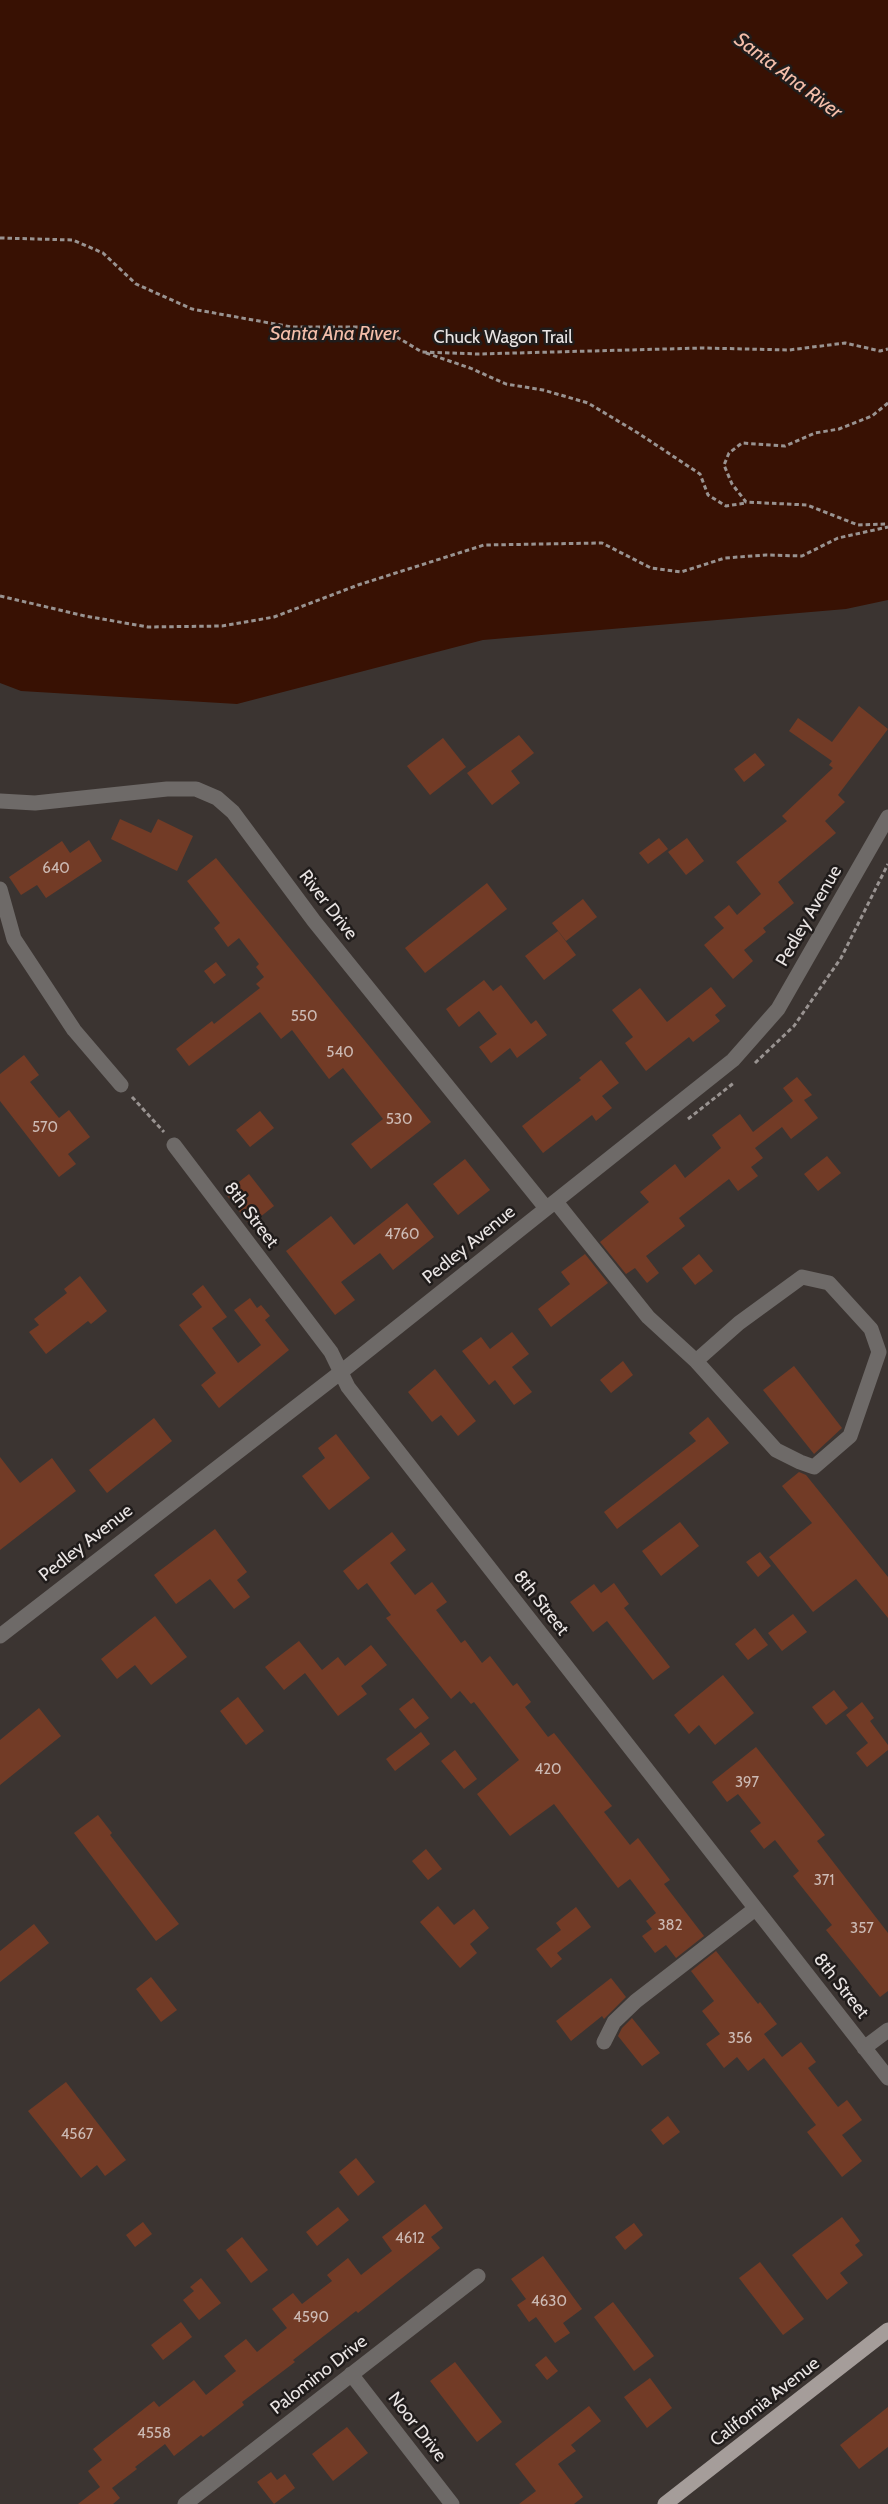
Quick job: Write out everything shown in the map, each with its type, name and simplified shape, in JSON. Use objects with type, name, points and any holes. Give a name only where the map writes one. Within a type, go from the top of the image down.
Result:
[{"type":"main road","name":"California Avenue","points":[[665,2504],[888,2330]]},
{"type":"street","name":"River Drive","points":[[0,801],[35,803],[167,789],[196,789],[217,798],[233,812],[314,921],[551,1205],[648,1317],[696,1360]]},
{"type":"street","name":"Pedley Avenue","points":[[2,1631],[341,1372],[733,1060],[778,1009],[886,824]]},
{"type":"street","points":[[0,889],[14,939],[75,1030],[121,1085]]},
{"type":"street","name":"8th Street","points":[[174,1145],[330,1352],[348,1387],[888,2078]]},
{"type":"street","points":[[802,1277],[829,1283],[872,1329],[879,1352],[850,1436],[814,1467],[776,1450],[696,1360],[739,1323],[802,1277]]},
{"type":"street","points":[[604,2042],[614,2022],[636,2001],[755,1909]]},
{"type":"street","points":[[864,2048],[888,2030]]},
{"type":"street","name":"Palomino Drive","points":[[185,2504],[478,2276]]},
{"type":"street","name":"Noor Drive","points":[[351,2374],[452,2504]]},
{"type":"path","name":"Chuck Wagon Trail","points":[[0,238],[73,240],[103,253],[136,284],[192,309],[292,327],[362,327],[395,336],[422,352],[478,354],[703,348],[789,350],[845,343],[880,351],[888,349]]},
{"type":"path","points":[[422,352],[470,368],[506,384],[543,390],[588,403],[700,474],[708,495],[726,506],[746,502],[807,505],[858,525],[888,525]]},
{"type":"path","points":[[746,502],[732,484],[724,465],[729,453],[742,443],[785,446],[815,433],[838,429],[872,416],[888,403]]},
{"type":"path","points":[[0,596],[85,616],[148,627],[222,626],[274,617],[358,585],[484,545],[602,543],[651,568],[681,572],[724,558],[766,555],[802,556],[838,538],[888,525]]},
{"type":"path","points":[[121,1085],[174,1145]]},
{"type":"water","name":"Santa Ana River","points":[[0,0],[888,0],[888,600],[846,609],[483,640],[237,704],[21,691],[0,683]]},
{"type":"building","points":[[859,706],[888,729],[838,795],[845,802],[825,821],[836,833],[778,882],[794,903],[763,928],[766,932],[744,950],[753,961],[733,979],[704,945],[724,928],[714,917],[729,905],[737,915],[761,894],[736,862],[787,821],[782,816],[833,768],[829,765],[832,761],[789,731],[798,718],[832,742]]},
{"type":"building","points":[[519,735],[534,753],[511,771],[520,783],[492,805],[467,773]]},
{"type":"building","points":[[443,738],[466,767],[430,795],[407,766]]},
{"type":"building","points":[[755,753],[765,765],[744,782],[734,769]]},
{"type":"building","points":[[120,819],[151,833],[158,819],[193,836],[177,871],[111,839]]},
{"type":"building","points":[[659,838],[668,849],[648,864],[639,853]]},
{"type":"building","points":[[687,838],[704,861],[686,875],[668,852]]},
{"type":"building","points":[[89,840],[102,861],[46,898],[37,885],[21,895],[9,877],[62,841],[70,853]]},
{"type":"building","points":[[216,858],[431,1122],[371,1169],[351,1144],[383,1119],[343,1068],[329,1079],[292,1030],[281,1039],[260,1012],[189,1066],[176,1049],[212,1021],[214,1024],[260,988],[256,984],[264,977],[256,967],[259,964],[239,938],[228,947],[214,928],[220,923],[187,881]]},
{"type":"building","points":[[487,883],[507,909],[425,973],[405,948]]},
{"type":"building","points":[[583,899],[597,917],[566,941],[552,923]]},
{"type":"building","points":[[558,931],[576,955],[544,980],[525,956]]},
{"type":"building","points":[[216,962],[226,975],[214,984],[204,971]]},
{"type":"building","points":[[484,980],[493,991],[501,985],[531,1024],[536,1020],[547,1035],[517,1058],[510,1048],[491,1063],[479,1047],[497,1034],[479,1011],[459,1027],[446,1009]]},
{"type":"building","points":[[711,987],[726,1006],[715,1015],[720,1021],[693,1042],[689,1037],[646,1071],[625,1043],[633,1037],[612,1010],[640,988],[667,1022]]},
{"type":"building","points":[[24,1055],[39,1075],[30,1082],[59,1118],[69,1110],[90,1137],[68,1154],[76,1164],[59,1177],[0,1101],[0,1074]]},
{"type":"building","points":[[601,1060],[619,1083],[602,1096],[612,1108],[596,1121],[592,1115],[543,1153],[522,1126],[581,1080],[579,1078]]},
{"type":"building","points":[[797,1077],[812,1095],[804,1100],[818,1118],[791,1139],[782,1127],[755,1148],[763,1158],[751,1167],[758,1176],[738,1191],[729,1179],[679,1218],[685,1226],[646,1256],[659,1273],[647,1283],[635,1268],[626,1274],[600,1242],[649,1202],[640,1192],[675,1164],[685,1178],[721,1148],[712,1135],[740,1114],[753,1132],[793,1101],[783,1088]]},
{"type":"building","points":[[260,1111],[274,1128],[250,1147],[236,1130]]},
{"type":"building","points":[[827,1156],[841,1173],[818,1191],[804,1174]]},
{"type":"building","points":[[465,1159],[490,1190],[458,1215],[433,1184]]},
{"type":"building","points":[[249,1174],[274,1206],[250,1225],[225,1193]]},
{"type":"building","points":[[407,1203],[434,1237],[393,1270],[380,1253],[341,1282],[355,1300],[335,1315],[286,1251],[331,1216],[354,1245]]},
{"type":"building","points":[[585,1254],[608,1283],[551,1327],[538,1309],[570,1284],[561,1272]]},
{"type":"building","points":[[699,1254],[713,1271],[695,1285],[682,1268]]},
{"type":"building","points":[[80,1276],[107,1311],[91,1324],[88,1321],[46,1354],[29,1332],[39,1325],[34,1319],[67,1293],[64,1289]]},
{"type":"building","points":[[203,1285],[227,1317],[212,1328],[238,1363],[261,1345],[234,1310],[250,1298],[257,1308],[261,1305],[270,1316],[265,1320],[289,1350],[219,1408],[201,1385],[216,1373],[179,1325],[202,1307],[192,1294]]},
{"type":"building","points":[[512,1332],[529,1354],[512,1367],[532,1392],[514,1405],[495,1380],[489,1385],[462,1351],[481,1337],[490,1349]]},
{"type":"building","points":[[623,1361],[633,1375],[611,1393],[600,1380]]},
{"type":"building","points":[[794,1366],[842,1428],[814,1454],[763,1390]]},
{"type":"building","points":[[435,1369],[476,1421],[458,1436],[441,1415],[432,1422],[408,1392]]},
{"type":"building","points":[[708,1417],[729,1443],[617,1529],[604,1512],[696,1441],[689,1433]]},
{"type":"building","points":[[154,1418],[172,1441],[107,1493],[89,1470]]},
{"type":"building","points":[[336,1434],[370,1478],[329,1510],[302,1476],[325,1458],[318,1448]]},
{"type":"building","points":[[0,1457],[20,1483],[52,1458],[76,1491],[0,1550]]},
{"type":"building","points":[[799,1472],[806,1475],[888,1577],[888,1618],[856,1579],[813,1612],[769,1557],[812,1523],[782,1486]]},
{"type":"building","points":[[680,1522],[699,1546],[661,1576],[642,1551]]},
{"type":"building","points":[[215,1529],[247,1572],[237,1580],[250,1597],[234,1609],[210,1579],[176,1604],[154,1575]]},
{"type":"building","points":[[392,1532],[406,1550],[390,1563],[415,1595],[432,1582],[447,1602],[436,1610],[461,1643],[465,1640],[482,1663],[490,1656],[513,1686],[517,1683],[531,1702],[525,1707],[548,1737],[554,1733],[612,1806],[604,1812],[630,1845],[638,1838],[670,1880],[664,1884],[704,1936],[676,1958],[666,1945],[655,1953],[642,1936],[652,1929],[646,1921],[656,1913],[630,1879],[618,1888],[554,1804],[510,1836],[477,1794],[519,1760],[474,1702],[471,1704],[460,1691],[451,1699],[386,1618],[391,1615],[367,1583],[358,1590],[343,1571]]},
{"type":"building","points":[[760,1552],[771,1566],[758,1577],[746,1562]]},
{"type":"building","points":[[614,1583],[629,1604],[624,1608],[670,1667],[653,1680],[607,1621],[593,1632],[570,1602],[594,1584],[601,1593]]},
{"type":"building","points":[[793,1614],[807,1632],[782,1651],[768,1633]]},
{"type":"building","points":[[155,1616],[187,1657],[151,1685],[135,1665],[117,1679],[101,1659]]},
{"type":"building","points":[[755,1628],[768,1645],[748,1660],[735,1644]]},
{"type":"building","points":[[299,1641],[322,1670],[338,1657],[345,1666],[371,1645],[387,1665],[361,1686],[367,1694],[338,1716],[305,1673],[284,1690],[265,1667]]},
{"type":"building","points":[[723,1675],[754,1713],[715,1745],[699,1725],[689,1734],[674,1715]]},
{"type":"building","points":[[834,1690],[848,1708],[826,1725],[812,1707]]},
{"type":"building","points":[[238,1697],[264,1731],[246,1745],[220,1711]]},
{"type":"building","points":[[413,1698],[429,1718],[415,1729],[399,1709]]},
{"type":"building","points":[[862,1702],[874,1718],[870,1721],[888,1745],[888,1750],[867,1767],[856,1753],[868,1743],[846,1715]]},
{"type":"building","points":[[39,1708],[61,1736],[0,1785],[0,1740]]},
{"type":"building","points":[[421,1732],[430,1744],[395,1771],[386,1759]]},
{"type":"building","points":[[756,1747],[825,1835],[817,1841],[888,1933],[888,1991],[880,1997],[826,1930],[832,1925],[793,1876],[799,1871],[775,1840],[764,1849],[750,1831],[761,1823],[738,1794],[727,1802],[712,1782]]},
{"type":"building","points":[[455,1750],[477,1779],[464,1789],[441,1761]]},
{"type":"building","points":[[98,1815],[112,1833],[110,1835],[179,1924],[156,1941],[74,1833]]},
{"type":"building","points":[[426,1849],[442,1869],[428,1880],[412,1861]]},
{"type":"building","points":[[438,1906],[454,1925],[474,1909],[489,1928],[470,1944],[477,1953],[460,1968],[420,1922]]},
{"type":"building","points":[[576,1907],[591,1927],[557,1953],[562,1959],[551,1968],[536,1949],[561,1930],[556,1923]]},
{"type":"building","points":[[34,1924],[49,1943],[0,1982],[0,1951]]},
{"type":"building","points":[[716,1951],[777,2024],[764,2034],[782,2057],[801,2042],[816,2062],[808,2068],[838,2107],[847,2100],[862,2120],[842,2135],[862,2161],[842,2177],[807,2132],[816,2125],[764,2058],[748,2071],[737,2057],[724,2068],[706,2044],[720,2034],[702,2011],[714,2001],[691,1971]]},
{"type":"building","points":[[151,1977],[177,2010],[161,2022],[136,1989]]},
{"type":"building","points":[[611,1978],[626,1997],[604,2019],[602,2016],[571,2041],[556,2021]]},
{"type":"building","points":[[632,2018],[660,2053],[642,2066],[618,2036]]},
{"type":"building","points":[[66,2082],[126,2160],[105,2176],[97,2165],[81,2178],[28,2111]]},
{"type":"building","points":[[668,2116],[680,2132],[663,2145],[651,2130]]},
{"type":"building","points":[[356,2158],[375,2182],[358,2196],[339,2172]]},
{"type":"building","points":[[425,2204],[443,2228],[431,2237],[440,2248],[358,2313],[356,2311],[293,2360],[295,2362],[242,2402],[244,2405],[203,2437],[201,2435],[174,2456],[165,2444],[135,2467],[137,2469],[112,2488],[120,2498],[113,2504],[78,2504],[100,2487],[88,2471],[102,2460],[93,2449],[154,2401],[159,2407],[194,2380],[206,2395],[236,2371],[224,2356],[246,2339],[257,2352],[287,2328],[272,2309],[293,2293],[302,2304],[332,2281],[327,2275],[348,2258],[361,2275],[392,2251],[382,2237]]},
{"type":"building","points":[[338,2207],[349,2220],[317,2246],[306,2232]]},
{"type":"building","points":[[842,2217],[860,2241],[855,2245],[863,2255],[840,2273],[848,2283],[827,2300],[792,2255]]},
{"type":"building","points":[[143,2222],[152,2234],[135,2247],[126,2235]]},
{"type":"building","points":[[634,2223],[643,2235],[625,2250],[615,2237]]},
{"type":"building","points":[[242,2237],[268,2270],[251,2283],[226,2250]]},
{"type":"building","points":[[543,2256],[582,2309],[563,2323],[570,2333],[555,2343],[536,2317],[529,2322],[517,2305],[526,2299],[511,2279]]},
{"type":"building","points":[[760,2262],[804,2319],[783,2335],[739,2278]]},
{"type":"building","points":[[201,2278],[221,2303],[199,2320],[183,2300],[194,2291],[190,2287]]},
{"type":"building","points":[[613,2302],[654,2356],[634,2371],[594,2317]]},
{"type":"building","points":[[181,2322],[192,2337],[163,2360],[151,2345]]},
{"type":"building","points":[[546,2356],[558,2371],[547,2380],[535,2365]]},
{"type":"building","points":[[455,2362],[502,2422],[477,2442],[430,2381]]},
{"type":"building","points":[[650,2378],[672,2408],[647,2428],[624,2397]]},
{"type":"building","points":[[589,2406],[601,2421],[571,2445],[576,2451],[558,2464],[583,2497],[574,2504],[519,2504],[536,2491],[515,2464]]},
{"type":"building","points":[[888,2407],[888,2447],[859,2469],[840,2445]]},
{"type":"building","points":[[347,2427],[368,2453],[333,2481],[312,2454]]},
{"type":"building","points":[[271,2472],[277,2480],[285,2474],[295,2488],[274,2504],[257,2482]]}]
